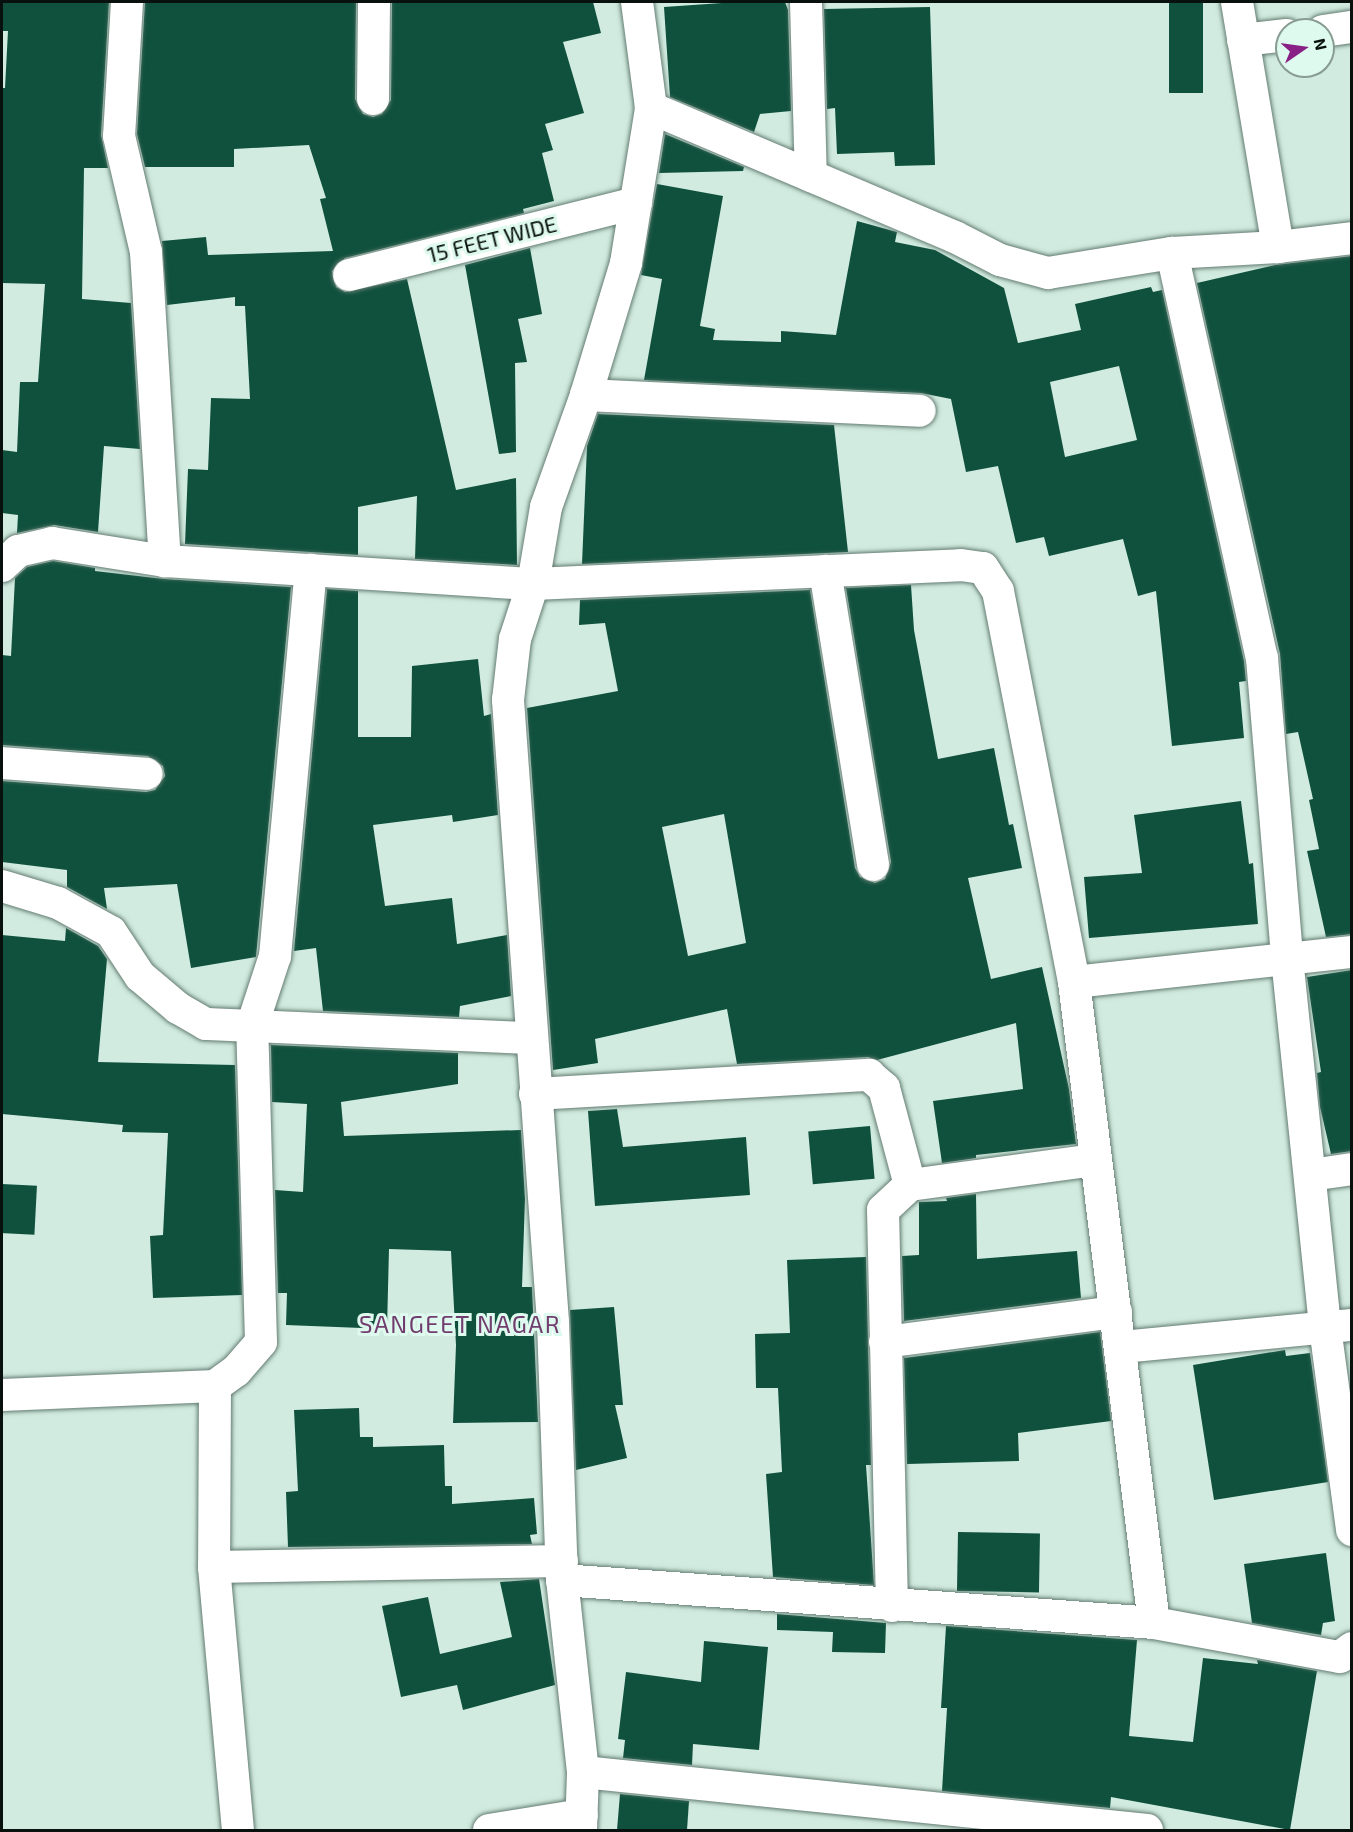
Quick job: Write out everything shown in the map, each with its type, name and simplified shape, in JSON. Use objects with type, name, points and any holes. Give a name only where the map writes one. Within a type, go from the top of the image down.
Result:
[{"type":"street","points":[[127,2],[119,136],[146,252],[165,561]]},
{"type":"street","points":[[373,99],[374,2]]},
{"type":"street","points":[[489,1830],[581,1823],[583,1772],[562,1570],[553,1322],[508,700],[515,639],[533,584],[546,507],[586,395],[626,263],[651,108],[637,2]]},
{"type":"street","points":[[806,2],[811,176]]},
{"type":"street","points":[[1237,2],[1278,247]]},
{"type":"street","points":[[1335,29],[1352,27]]},
{"type":"street","points":[[1243,40],[1275,36]]},
{"type":"street","points":[[651,108],[1000,260],[1048,273],[1172,253],[1278,247],[1352,238]]},
{"type":"street","name":"15 FEET WIDE","points":[[349,275],[636,203]]},
{"type":"street","points":[[1172,253],[1262,658],[1287,958],[1311,1175],[1339,1326],[1352,1530]]},
{"type":"street","points":[[586,395],[920,411]]},
{"type":"street","points":[[2,566],[18,551],[52,543],[165,561],[533,584],[961,565],[983,568],[998,591],[1074,982],[1095,1160],[1122,1347],[1154,1623]]},
{"type":"street","points":[[2,1395],[215,1386],[236,1371],[261,1342],[252,1026],[275,956],[311,570]]},
{"type":"street","points":[[825,571],[873,865]]},
{"type":"street","points":[[2,763],[147,774]]},
{"type":"street","points":[[2,886],[58,903],[111,932],[140,976],[178,1008],[206,1024],[531,1038]]},
{"type":"street","points":[[1074,982],[1352,952]]},
{"type":"street","points":[[535,1094],[869,1075],[884,1088],[910,1185]]},
{"type":"street","points":[[892,1606],[883,1210],[910,1185],[1095,1160]]},
{"type":"street","points":[[1311,1175],[1352,1169]]},
{"type":"street","points":[[885,1342],[1116,1312]]},
{"type":"street","points":[[1122,1347],[1339,1326]]},
{"type":"street","points":[[215,1386],[214,1567],[238,1830]]},
{"type":"street","points":[[214,1567],[562,1570],[892,1606],[1154,1623],[1340,1657],[1352,1648]]},
{"type":"street","points":[[583,1772],[1147,1830]]},
{"type":"building","points":[[2,2],[109,2],[101,135],[108,168],[84,168],[82,299],[131,303],[140,449],[104,446],[98,532],[54,525],[17,533],[18,515],[2,513],[2,450],[17,452],[20,382],[38,382],[45,284],[2,283],[2,88],[5,88],[8,31],[2,31]]},
{"type":"building","points":[[145,2],[356,2],[355,99],[363,114],[373,117],[382,114],[391,100],[392,2],[593,2],[601,33],[563,42],[584,113],[545,124],[553,150],[542,153],[554,201],[523,209],[524,213],[345,258],[332,271],[336,287],[345,292],[407,279],[456,490],[516,478],[517,565],[415,559],[417,496],[358,507],[358,555],[185,544],[188,469],[208,470],[211,398],[250,399],[245,306],[235,306],[235,297],[167,305],[162,241],[206,237],[208,255],[333,251],[320,199],[326,198],[309,145],[234,149],[234,167],[145,167],[137,134]]},
{"type":"building","points":[[736,2],[785,2],[788,10],[791,111],[760,114],[754,132],[670,97],[664,7]]},
{"type":"building","points":[[1169,2],[1203,2],[1203,93],[1169,93]]},
{"type":"building","points":[[930,7],[935,165],[895,166],[894,152],[837,154],[835,108],[827,109],[824,9]]},
{"type":"building","points":[[665,134],[744,167],[743,171],[659,173]]},
{"type":"building","points":[[657,184],[723,196],[700,326],[715,329],[713,340],[781,342],[781,331],[836,335],[857,221],[897,232],[895,242],[935,250],[1004,288],[1018,343],[1081,330],[1075,304],[1151,287],[1153,292],[1162,290],[1244,661],[1246,681],[1239,682],[1244,738],[1172,746],[1156,591],[1138,596],[1123,539],[1049,556],[1044,537],[1016,543],[998,466],[966,472],[951,399],[921,393],[644,380],[662,279],[641,275]],"holes":[[[1119,366],[1137,440],[1065,457],[1050,382]]]},
{"type":"building","points":[[530,248],[542,314],[518,319],[527,362],[515,363],[516,452],[499,454],[465,265]]},
{"type":"building","points":[[1352,256],[1352,934],[1326,937],[1307,851],[1319,849],[1309,800],[1313,799],[1298,732],[1286,734],[1280,654],[1197,283],[1275,265]]},
{"type":"building","points":[[598,414],[834,425],[848,552],[582,564],[587,446]]},
{"type":"building","points":[[53,561],[95,568],[95,571],[164,579],[291,587],[256,957],[191,968],[177,884],[104,888],[107,909],[67,887],[67,870],[2,862],[2,781],[146,792],[155,790],[165,776],[163,766],[148,756],[2,745],[2,655],[11,656],[15,578],[27,567]]},
{"type":"building","points":[[911,585],[914,630],[938,759],[994,748],[1009,825],[1013,824],[1022,868],[968,878],[991,979],[1042,967],[1069,1089],[1076,1144],[976,1155],[976,1158],[942,1163],[933,1101],[1023,1089],[1016,1023],[877,1060],[868,1057],[737,1064],[727,1009],[595,1039],[598,1063],[553,1070],[527,708],[618,691],[605,623],[579,625],[580,600],[810,590],[855,868],[860,877],[875,883],[885,879],[891,862],[846,588]],"holes":[[[724,814],[746,943],[688,956],[662,827]]]},
{"type":"building","points":[[327,589],[358,591],[358,737],[411,737],[412,666],[478,659],[484,716],[491,714],[498,815],[453,822],[452,815],[373,825],[385,906],[452,898],[457,944],[507,935],[511,996],[460,1006],[459,1017],[323,1011],[316,948],[294,951]]},
{"type":"building","points":[[1241,801],[1249,864],[1253,863],[1258,924],[1089,938],[1084,877],[1142,873],[1134,815]]},
{"type":"building","points":[[66,928],[98,946],[107,959],[98,1062],[235,1065],[242,1295],[153,1298],[150,1236],[163,1235],[168,1133],[122,1132],[123,1125],[2,1114],[2,935],[65,941]]},
{"type":"building","points":[[1352,970],[1352,1151],[1331,1154],[1320,1107],[1317,1073],[1321,1072],[1307,977]]},
{"type":"building","points":[[271,1045],[458,1053],[458,1084],[341,1102],[344,1136],[521,1130],[525,1199],[522,1287],[532,1287],[538,1422],[453,1423],[456,1345],[451,1251],[389,1249],[387,1329],[286,1325],[287,1293],[278,1293],[275,1190],[303,1192],[307,1104],[272,1102]]},
{"type":"building","points":[[617,1109],[623,1147],[746,1137],[750,1195],[595,1206],[588,1111]]},
{"type":"building","points":[[870,1126],[875,1179],[813,1184],[808,1131]]},
{"type":"building","points":[[2,1184],[37,1186],[34,1235],[2,1233]]},
{"type":"building","points":[[976,1194],[977,1259],[1077,1251],[1081,1298],[904,1321],[902,1256],[919,1255],[919,1202],[947,1201],[946,1198]]},
{"type":"building","points":[[866,1257],[871,1465],[866,1465],[874,1585],[773,1577],[766,1474],[782,1472],[778,1388],[756,1388],[755,1334],[790,1333],[787,1260]]},
{"type":"building","points":[[614,1307],[623,1405],[615,1405],[627,1458],[576,1470],[570,1310]]},
{"type":"building","points":[[1100,1332],[1111,1421],[1018,1433],[1019,1461],[907,1464],[904,1358]]},
{"type":"building","points":[[1285,1350],[1286,1356],[1310,1353],[1328,1482],[1214,1500],[1193,1365]]},
{"type":"building","points":[[359,1408],[360,1437],[373,1437],[373,1447],[444,1445],[445,1486],[452,1486],[452,1504],[534,1498],[537,1534],[530,1535],[532,1544],[288,1547],[286,1492],[298,1491],[294,1410]]},
{"type":"building","points":[[958,1532],[1040,1533],[1039,1592],[957,1591]]},
{"type":"building","points":[[1326,1553],[1335,1621],[1323,1623],[1321,1635],[1252,1623],[1244,1564]]},
{"type":"building","points":[[539,1579],[555,1685],[463,1710],[457,1685],[401,1697],[382,1606],[428,1597],[440,1654],[512,1637],[500,1582]]},
{"type":"building","points":[[777,1614],[886,1623],[885,1653],[832,1652],[833,1632],[777,1630]]},
{"type":"building","points":[[946,1626],[1137,1640],[1129,1736],[1193,1742],[1203,1658],[1258,1664],[1257,1660],[1317,1671],[1290,1830],[1111,1797],[1110,1808],[942,1791],[947,1708],[941,1708]]},
{"type":"building","points":[[704,1641],[768,1647],[759,1750],[693,1744],[692,1765],[623,1758],[625,1740],[618,1739],[626,1672],[701,1682]]},
{"type":"building","points":[[620,1794],[689,1801],[687,1830],[617,1830]]},
{"type":"district","name":"SANGEET NAGAR","points":[[460,1324]]}]
